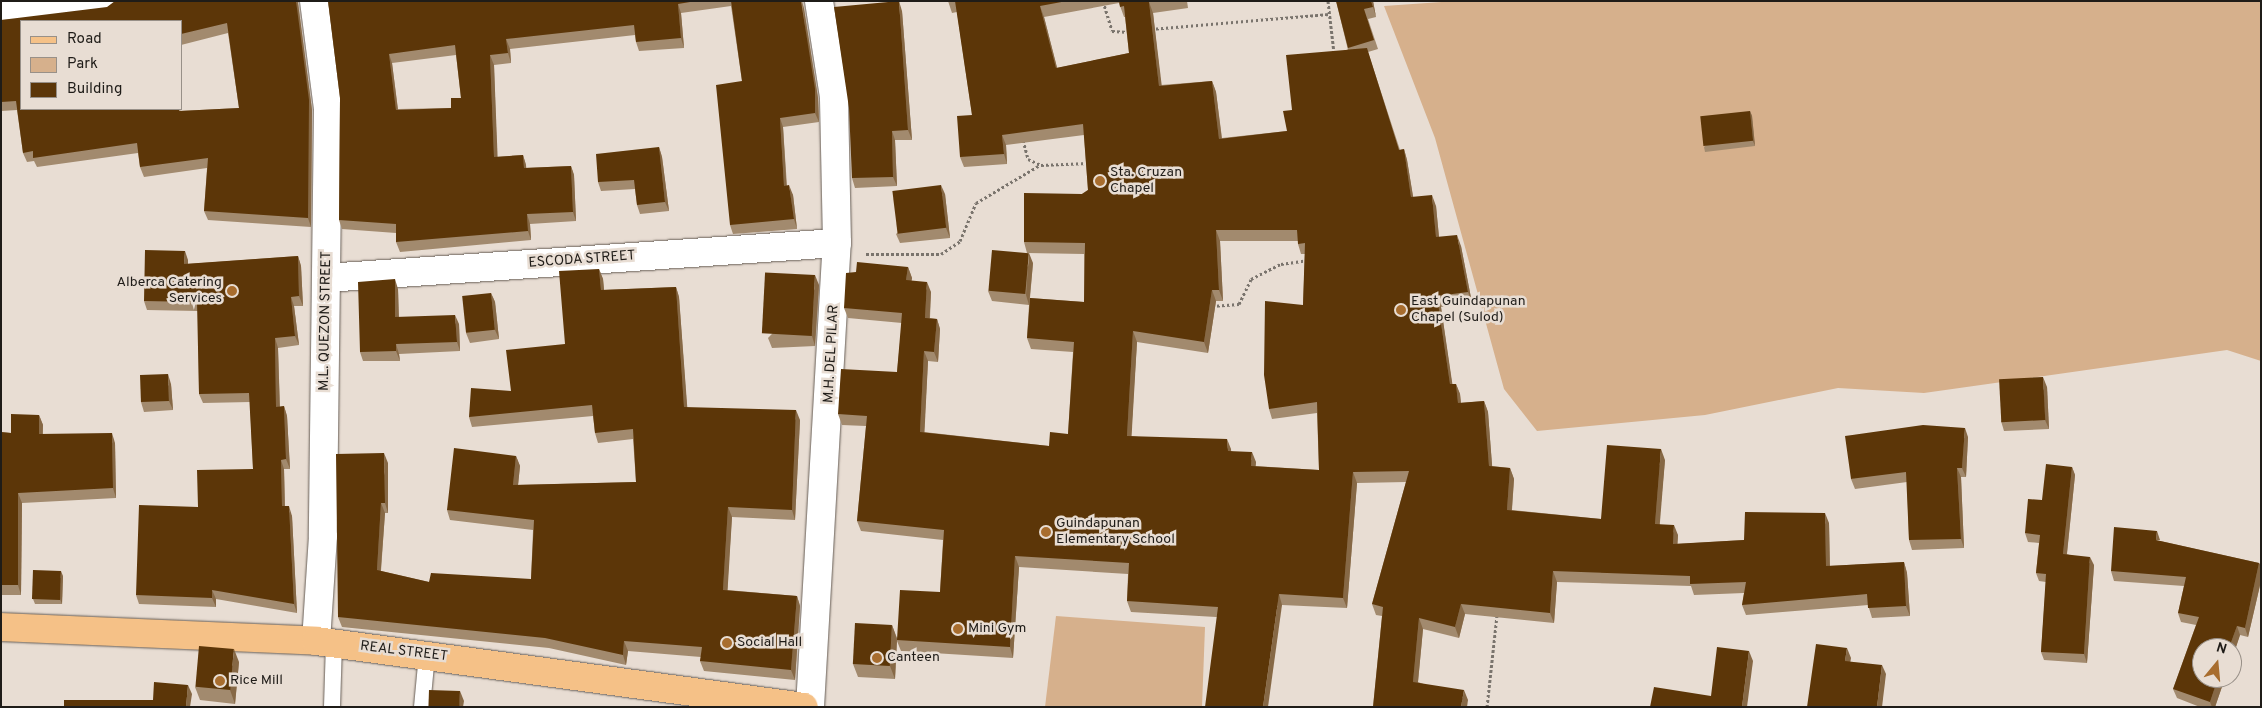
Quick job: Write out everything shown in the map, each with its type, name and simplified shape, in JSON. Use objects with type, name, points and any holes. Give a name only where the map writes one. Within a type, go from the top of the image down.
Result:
[{"type":"main road","name":"REAL STREET","points":[[1,628],[325,642],[427,654],[804,707]]},
{"type":"street","points":[[1,14],[109,1]]},
{"type":"street","name":"M.L. QUEZON STREET","points":[[314,1],[328,109],[323,536],[325,642]]},
{"type":"street","name":"M.H. DEL PILAR","points":[[810,707],[837,249],[834,97],[819,1]]},
{"type":"street","name":"ESCODA STREET","points":[[326,278],[837,249]]},
{"type":"lane","points":[[325,642],[332,707]]},
{"type":"lane","points":[[422,707],[427,654]]},
{"type":"path","points":[[1103,1],[1112,30],[1135,31]]},
{"type":"path","points":[[1328,1],[1334,60]]},
{"type":"path","points":[[1142,30],[1329,14]]},
{"type":"path","points":[[1021,130],[1028,159],[1041,165],[1095,164]]},
{"type":"path","points":[[837,249],[942,254],[960,241],[976,203],[1041,165]]},
{"type":"path","points":[[1205,307],[1239,304],[1251,279],[1281,264],[1320,258]]},
{"type":"path","points":[[1487,707],[1498,605]]},
{"type":"green space","points":[[1456,1],[2261,1],[2261,361],[2227,350],[1924,393],[1838,388],[1705,415],[1537,431],[1504,389],[1435,138],[1384,6]]},
{"type":"green space","points":[[1056,616],[1205,627],[1202,707],[1045,707]]},
{"type":"building","points":[[115,1],[296,1],[309,100],[308,218],[204,211],[208,158],[140,167],[137,143],[33,158],[33,151],[23,153],[16,101],[1,102],[1,20],[107,7]]},
{"type":"building","points":[[328,1],[696,1],[678,4],[681,38],[636,42],[634,25],[506,39],[508,53],[490,55],[494,157],[523,155],[524,168],[571,166],[573,212],[527,214],[528,231],[396,242],[396,224],[339,220],[340,98]],"holes":[[[455,45],[461,98],[451,98],[451,108],[396,110],[389,54]]]},
{"type":"building","points":[[731,1],[801,1],[815,89],[815,113],[780,118],[784,186],[789,185],[794,219],[730,225],[716,85],[742,81]]},
{"type":"building","points":[[899,1],[908,130],[892,131],[893,177],[852,178],[849,108],[834,7]]},
{"type":"building","points":[[955,1],[1067,1],[1040,6],[1056,68],[1129,53],[1124,6],[1120,7],[1119,1],[1157,1],[1149,2],[1159,86],[1212,81],[1219,139],[1287,131],[1283,111],[1292,110],[1286,55],[1367,48],[1399,150],[1404,149],[1411,197],[1432,195],[1436,237],[1457,235],[1468,292],[1437,296],[1450,384],[1456,384],[1458,403],[1484,401],[1489,466],[1510,468],[1507,510],[1601,519],[1607,445],[1661,449],[1655,524],[1674,525],[1673,544],[1744,540],[1745,512],[1825,513],[1826,566],[1904,562],[1906,606],[1868,608],[1867,594],[1742,605],[1746,582],[1690,584],[1690,576],[1553,571],[1550,613],[1461,604],[1455,627],[1419,618],[1413,682],[1464,690],[1461,707],[1373,707],[1383,607],[1372,604],[1409,471],[1353,472],[1343,598],[1279,594],[1263,707],[1205,707],[1218,607],[1127,601],[1129,563],[1015,556],[1010,647],[897,640],[900,590],[940,592],[944,530],[857,521],[867,416],[838,414],[841,369],[897,372],[902,313],[844,308],[846,273],[856,272],[857,262],[908,267],[906,280],[927,282],[925,318],[937,319],[934,352],[924,351],[920,432],[1049,446],[1050,432],[1068,434],[1074,342],[1027,338],[1030,298],[1084,302],[1085,243],[1024,242],[1024,193],[1082,194],[1088,190],[1083,124],[1002,135],[1004,154],[960,157],[957,116],[972,115]],"holes":[[[1216,230],[1297,230],[1298,244],[1305,243],[1303,305],[1265,301],[1264,375],[1269,409],[1317,402],[1319,470],[1251,466],[1252,452],[1228,451],[1227,439],[1127,436],[1133,331],[1204,342],[1212,290],[1219,290]]]},
{"type":"building","points":[[1336,1],[1371,1],[1373,7],[1364,9],[1374,40],[1348,48]]},
{"type":"building","points":[[1750,111],[1753,141],[1703,146],[1700,116]]},
{"type":"building","points":[[659,147],[665,202],[637,205],[634,180],[598,182],[596,154]]},
{"type":"building","points":[[941,185],[946,228],[898,234],[892,191]]},
{"type":"building","points":[[145,250],[185,251],[184,264],[298,256],[299,296],[291,297],[295,336],[275,338],[276,407],[284,406],[286,459],[281,460],[282,506],[289,506],[294,604],[212,590],[212,598],[136,595],[139,505],[198,507],[197,470],[253,469],[249,393],[199,394],[197,302],[144,301]]},
{"type":"building","points":[[992,250],[1029,253],[1025,294],[988,291]]},
{"type":"building","points":[[599,269],[601,290],[676,287],[684,407],[796,410],[792,510],[728,507],[723,590],[797,596],[791,670],[700,661],[702,647],[624,641],[623,655],[545,638],[338,617],[336,454],[384,453],[385,503],[381,503],[377,570],[429,582],[431,573],[531,579],[534,520],[447,510],[454,448],[516,456],[513,485],[636,482],[633,429],[595,433],[592,405],[469,417],[471,388],[511,391],[506,350],[565,344],[559,271]]},
{"type":"building","points":[[765,272],[815,275],[812,336],[762,333]]},
{"type":"building","points":[[395,279],[395,317],[455,315],[457,342],[396,344],[396,351],[360,352],[358,282]]},
{"type":"building","points":[[491,293],[495,330],[466,333],[462,296]]},
{"type":"building","points":[[168,374],[169,401],[141,402],[140,375]]},
{"type":"building","points":[[2043,377],[2045,420],[2001,422],[1999,379]]},
{"type":"building","points":[[11,414],[39,415],[39,434],[112,433],[113,488],[18,493],[18,585],[1,585],[1,432],[11,433]]},
{"type":"building","points":[[1923,425],[1965,428],[1962,468],[1957,468],[1961,539],[1909,540],[1906,472],[1851,479],[1845,436]]},
{"type":"building","points":[[2046,464],[2072,467],[2063,554],[2090,557],[2084,654],[2041,652],[2046,574],[2036,573],[2040,535],[2025,533],[2028,499],[2042,500]]},
{"type":"building","points":[[2114,527],[2157,531],[2156,540],[2259,563],[2245,628],[2237,626],[2233,638],[2192,638],[2192,688],[2215,688],[2210,702],[2173,689],[2199,617],[2178,613],[2186,577],[2111,571]]},
{"type":"building","points":[[33,570],[61,571],[60,600],[32,599]]},
{"type":"building","points":[[855,623],[892,625],[890,666],[853,664]]},
{"type":"building","points":[[1816,644],[1847,648],[1845,661],[1882,665],[1877,707],[1807,707]]},
{"type":"building","points":[[199,646],[234,649],[230,690],[195,687]]},
{"type":"building","points":[[1717,647],[1749,651],[1742,707],[1650,707],[1654,687],[1711,696]]},
{"type":"building","points":[[154,682],[188,685],[186,707],[64,707],[64,700],[153,700]]},
{"type":"building","points":[[429,690],[460,691],[459,707],[428,707]]},
{"type":"place","name":"Sta. Cruzan Chapel","points":[[1100,181]]},
{"type":"place","name":"Alberca Catering Services","points":[[232,291]]},
{"type":"place","name":"East Guindapunan Chapel (Sulod)","points":[[1401,310]]},
{"type":"place","name":"Guindapunan Elementary School","points":[[1046,532]]},
{"type":"place","name":"Mini Gym","points":[[958,629]]},
{"type":"place","name":"Social Hall","points":[[727,643]]},
{"type":"place","name":"Canteen","points":[[877,658]]},
{"type":"place","name":"Rice Mill","points":[[220,681]]}]
